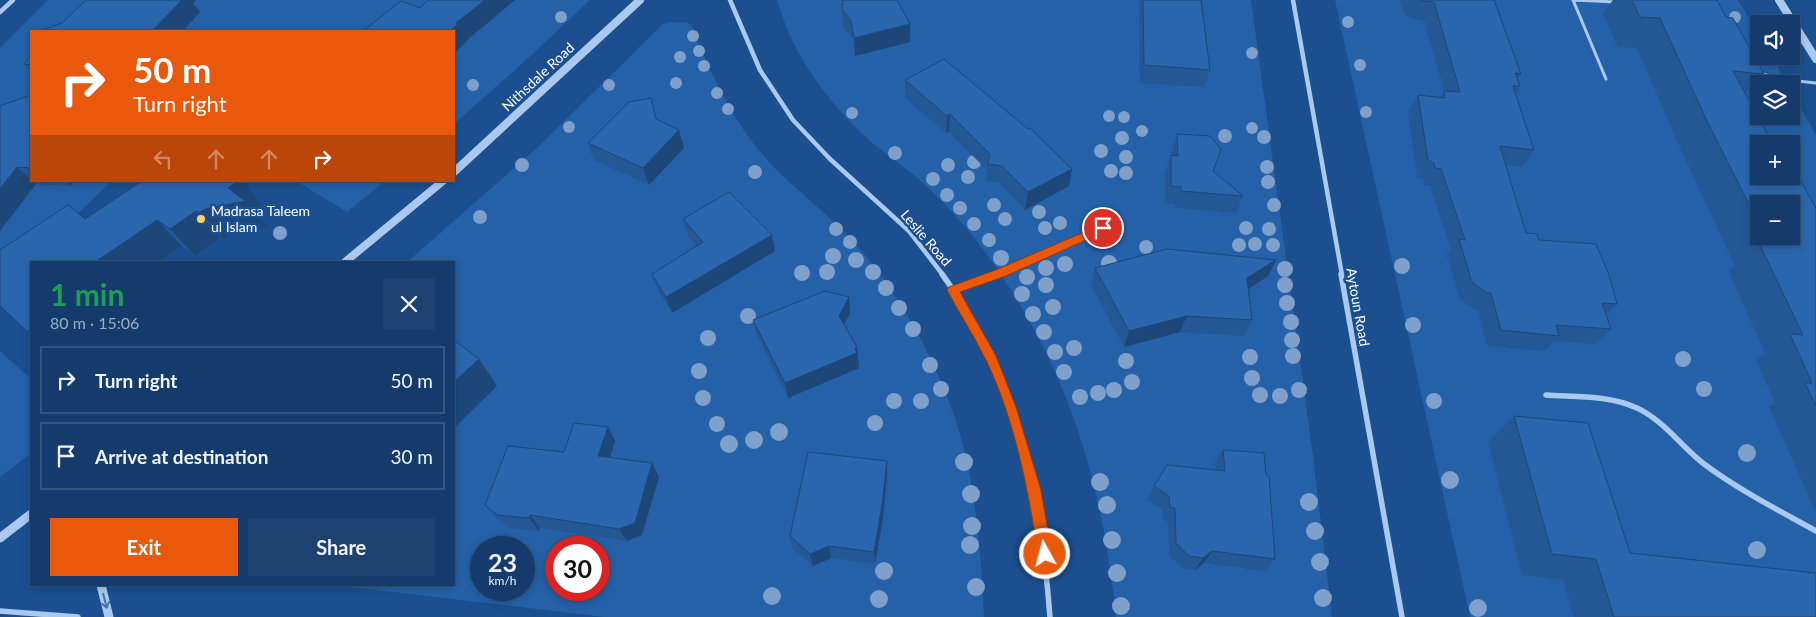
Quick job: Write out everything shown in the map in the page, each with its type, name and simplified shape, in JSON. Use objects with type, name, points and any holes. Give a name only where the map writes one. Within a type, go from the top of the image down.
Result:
[{"type":"street","points":[[0,12],[13,0]]},
{"type":"street","name":"Nithsdale Road","points":[[455,171],[640,0]]},
{"type":"street","name":"Leslie Road","points":[[730,0],[750,50],[766,82],[780,102],[807,136],[895,218],[921,246],[953,290],[992,360],[1010,407],[1035,490],[1043,537],[1050,617]]},
{"type":"street","name":"Aytoun Road","points":[[1293,0],[1402,617]]},
{"type":"street","points":[[1779,0],[1816,59]]},
{"type":"street","points":[[346,261],[442,182]]},
{"type":"street","points":[[1546,395],[1617,402],[1638,409],[1650,416],[1703,463],[1725,479],[1746,493],[1816,532]]},
{"type":"street","points":[[0,538],[30,515]]},
{"type":"street","points":[[101,586],[109,617]]},
{"type":"street","points":[[0,612],[78,617]]},
{"type":"lane","points":[[1606,79],[1573,0],[1618,3]]},
{"type":"lane","points":[[1755,71],[1779,80],[1816,83]]},
{"type":"lane","points":[[953,290],[1002,273],[1103,228]]},
{"type":"shaded area","points":[[48,0],[590,0],[455,123],[455,30],[30,30],[30,182],[111,182],[0,287],[0,48]]},
{"type":"shaded area","points":[[777,0],[1251,0],[1313,456],[1332,617],[1116,617],[1104,533],[1086,454],[1058,378],[1040,340],[1005,281],[967,230],[926,185],[854,126],[826,94],[813,76],[792,39]]},
{"type":"shaded area","points":[[1335,0],[1738,0],[1750,21],[1750,65],[1776,65],[1782,75],[1750,75],[1750,125],[1800,125],[1800,107],[1816,135],[1816,617],[1470,617]]},
{"type":"shaded area","points":[[687,22],[692,26],[718,86],[734,115],[753,143],[778,171],[834,222],[860,249],[896,298],[928,353],[953,412],[969,471],[981,562],[984,617],[604,617],[342,586],[455,586],[455,261],[408,261],[537,148],[663,24]]},
{"type":"shaded area","points":[[298,182],[384,182],[347,212]]},
{"type":"shaded area","points":[[0,351],[30,378],[30,454],[0,477]]},
{"type":"building","points":[[86,0],[182,0],[153,30],[45,29],[62,23]]},
{"type":"building","points":[[428,0],[485,0],[456,23],[458,24],[451,30],[364,30],[401,1],[420,8]]},
{"type":"building","points":[[843,0],[897,0],[910,24],[854,38],[851,21],[842,9]]},
{"type":"building","points":[[1143,0],[1201,0],[1210,70],[1144,65]]},
{"type":"building","points":[[1420,0],[1494,0],[1521,74],[1515,73],[1520,86],[1513,86],[1534,150],[1500,146],[1526,233],[1537,234],[1539,240],[1596,244],[1609,275],[1617,304],[1602,303],[1611,329],[1556,325],[1559,336],[1501,330],[1491,293],[1487,293],[1472,282],[1459,239],[1465,240],[1441,169],[1435,168],[1434,163],[1428,160],[1418,95],[1445,98],[1444,91],[1460,92],[1434,2]]},
{"type":"building","points":[[1632,0],[1717,0],[1726,17],[1733,18],[1750,49],[1750,65],[1759,65],[1764,74],[1733,71],[1750,102],[1750,125],[1763,125],[1768,135],[1750,135],[1750,185],[1800,185],[1800,180],[1816,208],[1816,406],[1805,383],[1812,383],[1790,334],[1803,335],[1760,245],[1800,245],[1800,195],[1750,195],[1750,206],[1707,121],[1660,18],[1640,17]]},
{"type":"building","points":[[30,57],[30,65],[24,64]]},
{"type":"building","points":[[944,59],[1028,129],[1030,128],[1072,169],[1028,192],[1002,166],[988,164],[990,154],[950,114],[947,116],[905,80]]},
{"type":"building","points":[[30,95],[30,168],[17,167],[0,189],[0,106]]},
{"type":"building","points":[[651,98],[656,119],[679,130],[643,168],[588,143],[629,102]]},
{"type":"building","points":[[1177,134],[1210,136],[1221,149],[1213,171],[1243,196],[1181,191],[1181,187],[1171,186],[1171,155],[1178,156]]},
{"type":"building","points":[[140,182],[237,182],[228,188],[245,201],[205,209],[200,212],[196,211],[170,229],[157,220],[96,261],[30,261],[30,330],[27,331],[0,306],[0,250],[68,205],[85,219]]},
{"type":"building","points":[[729,192],[772,235],[666,297],[652,274],[703,242],[683,219]]},
{"type":"building","points":[[1167,249],[1276,260],[1247,278],[1252,320],[1187,316],[1129,331],[1095,268]]},
{"type":"building","points":[[825,291],[849,297],[839,316],[857,347],[855,348],[857,353],[785,383],[753,320]]},
{"type":"building","points":[[455,341],[479,359],[455,381]]},
{"type":"building","points":[[1514,416],[1588,423],[1630,553],[1816,573],[1816,617],[1614,617],[1596,559],[1552,554]]},
{"type":"building","points":[[574,423],[608,427],[598,456],[652,463],[635,523],[619,529],[530,515],[529,518],[497,515],[485,505],[508,446],[564,452]]},
{"type":"building","points":[[1223,450],[1264,453],[1266,475],[1269,476],[1275,559],[1212,551],[1203,558],[1189,556],[1176,543],[1175,508],[1170,507],[1169,496],[1154,486],[1167,465],[1225,471]]},
{"type":"building","points":[[808,452],[887,461],[874,552],[829,546],[810,554],[790,536]]},
{"type":"place","name":"Madrasa Taleem ul Islam","points":[[201,219]]},
{"type":"route","points":[[1045,554],[1035,490],[1010,407],[992,360],[953,290],[1002,273],[1103,228]]}]
